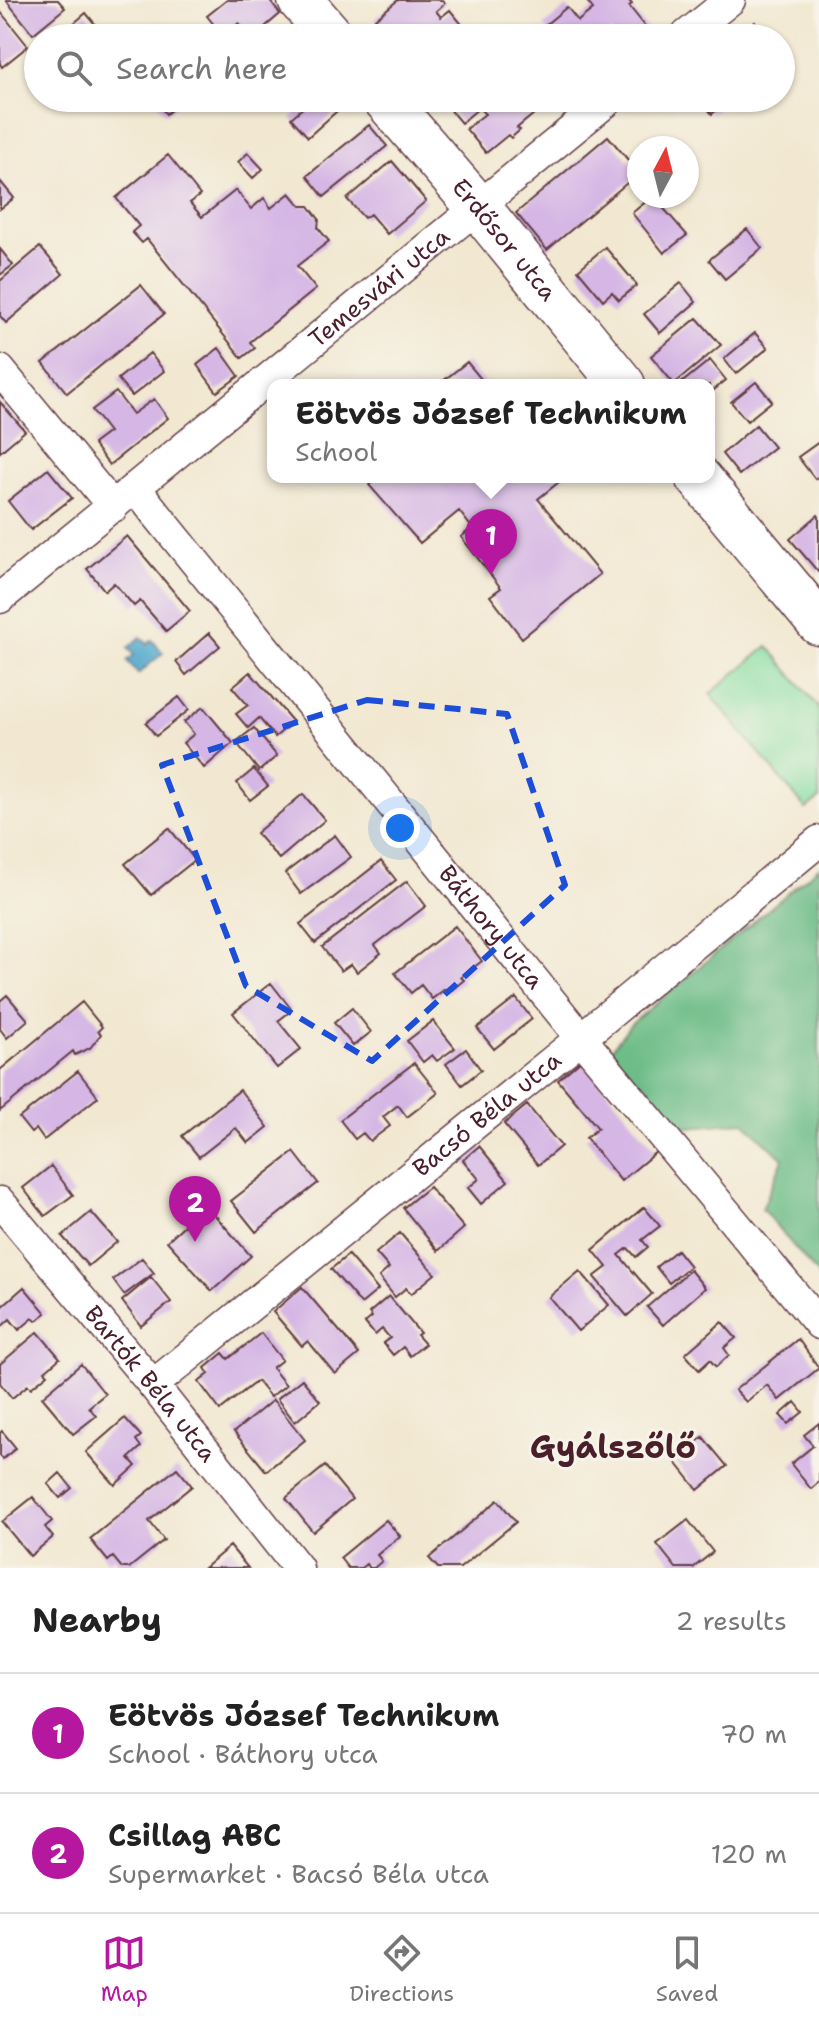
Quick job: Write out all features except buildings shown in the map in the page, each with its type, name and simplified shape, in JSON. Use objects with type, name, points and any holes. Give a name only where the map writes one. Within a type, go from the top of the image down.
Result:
[{"type":"street","points":[[300,0],[321,24]]},
{"type":"street","points":[[700,24],[730,0]]},
{"type":"street","name":"Erdősor utca","points":[[396,112],[618,379]]},
{"type":"street","name":"Temesvári utca","points":[[269,379],[594,112]]},
{"type":"street","name":"Báthory utca","points":[[0,370],[124,498],[819,1324]]},
{"type":"street","name":"Temesvári utca","points":[[0,598],[267,380]]},
{"type":"street","points":[[703,483],[819,623]]},
{"type":"street","name":"Bacsó Béla utca","points":[[153,1385],[819,841]]},
{"type":"street","name":"Bartók Béla utca","points":[[0,1202],[153,1385],[298,1568]]},
{"type":"highlighted area","points":[[367,700],[507,714],[565,885],[372,1061],[246,986],[162,765]]},
{"type":"green space","points":[[768,646],[819,708],[819,799],[806,809],[710,694]]},
{"type":"green space","points":[[819,867],[819,1276],[762,1209],[783,1159],[744,1122],[680,1128],[610,1051],[630,1025]]},
{"type":"water","points":[[141,637],[147,644],[152,640],[163,653],[138,674],[127,661],[134,655],[128,648]]},
{"type":"place","name":"Eötvös József Technikum","points":[[491,575]]},
{"type":"place","name":"Csillag ABC","points":[[195,1242]]},
{"type":"district","name":"Gyálszőlő","points":[[613,1446]]}]
